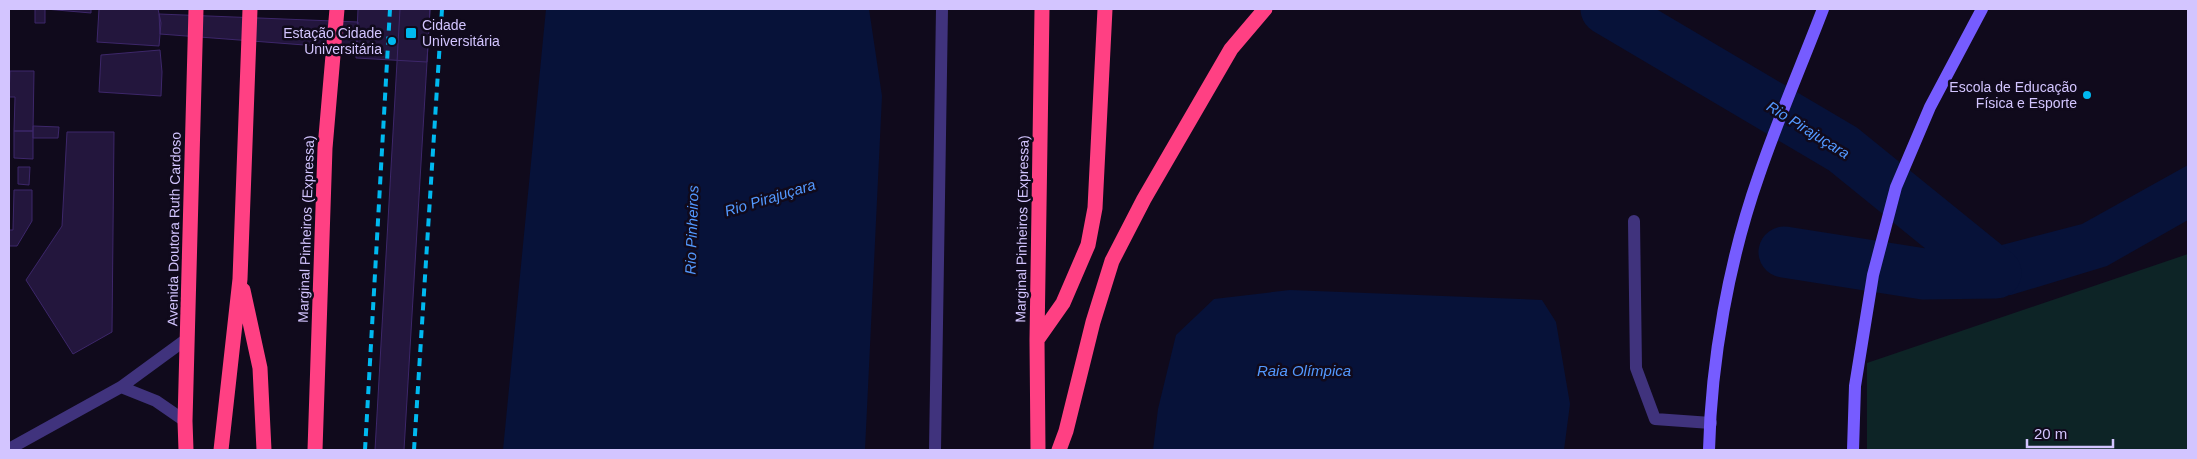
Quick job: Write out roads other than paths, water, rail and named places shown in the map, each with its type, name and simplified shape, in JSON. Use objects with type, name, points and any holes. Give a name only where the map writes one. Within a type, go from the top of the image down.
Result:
[{"type":"highway","name":"Avenida Doutora Ruth Cardoso","points":[[186,450],[185,421],[196,9]]},
{"type":"highway","points":[[220,450],[240,279],[250,9]]},
{"type":"highway","name":"Marginal Pinheiros (Expressa)","points":[[315,450],[324,148],[337,9]]},
{"type":"highway","name":"Marginal Pinheiros (Expressa)","points":[[1038,450],[1037,340],[1042,9]]},
{"type":"highway","points":[[1037,340],[1063,304],[1088,246],[1095,208],[1105,9]]},
{"type":"highway","points":[[1059,450],[1066,431],[1093,322],[1112,261],[1144,198],[1231,49],[1265,9]]},
{"type":"highway","points":[[240,279],[260,368],[264,450]]},
{"type":"street","points":[[935,450],[942,9]]},
{"type":"street","points":[[1709,450],[1717,353],[1735,255],[1758,176],[1823,9]]},
{"type":"street","points":[[1853,450],[1855,386],[1873,275],[1896,187],[1930,107],[1982,9]]},
{"type":"street","points":[[1634,221],[1636,368],[1655,419],[1711,423]]},
{"type":"street","points":[[9,449],[121,387],[188,338]]},
{"type":"street","points":[[121,387],[156,401],[185,421]]},
{"type":"water","name":"Rio Pinheiros","points":[[546,9],[869,9],[882,96],[865,450],[503,450]]},
{"type":"water","points":[[2188,165],[2188,220],[2107,266],[2011,295],[1921,299],[1927,247],[1979,251],[2082,224]]},
{"type":"water","name":"Raia Olímpica","points":[[1290,290],[1542,300],[1556,322],[1570,404],[1564,450],[1153,450],[1158,409],[1176,335],[1214,299]]},
{"type":"waterway","name":"Rio Pirajuçara","points":[[1606,9],[1843,149],[1996,273]]},
{"type":"waterway","name":"Rio Pirajuçara","points":[[1784,252],[1924,274],[1995,273]]},
{"type":"railway","points":[[365,450],[390,9]]},
{"type":"railway","points":[[414,450],[442,9]]},
{"type":"place","name":"Cidade Universitária","points":[[411,33]]},
{"type":"place","name":"Estação Cidade Universitária","points":[[392,41]]},
{"type":"place","name":"Escola de Educação Física e Esporte","points":[[2087,95]]}]
